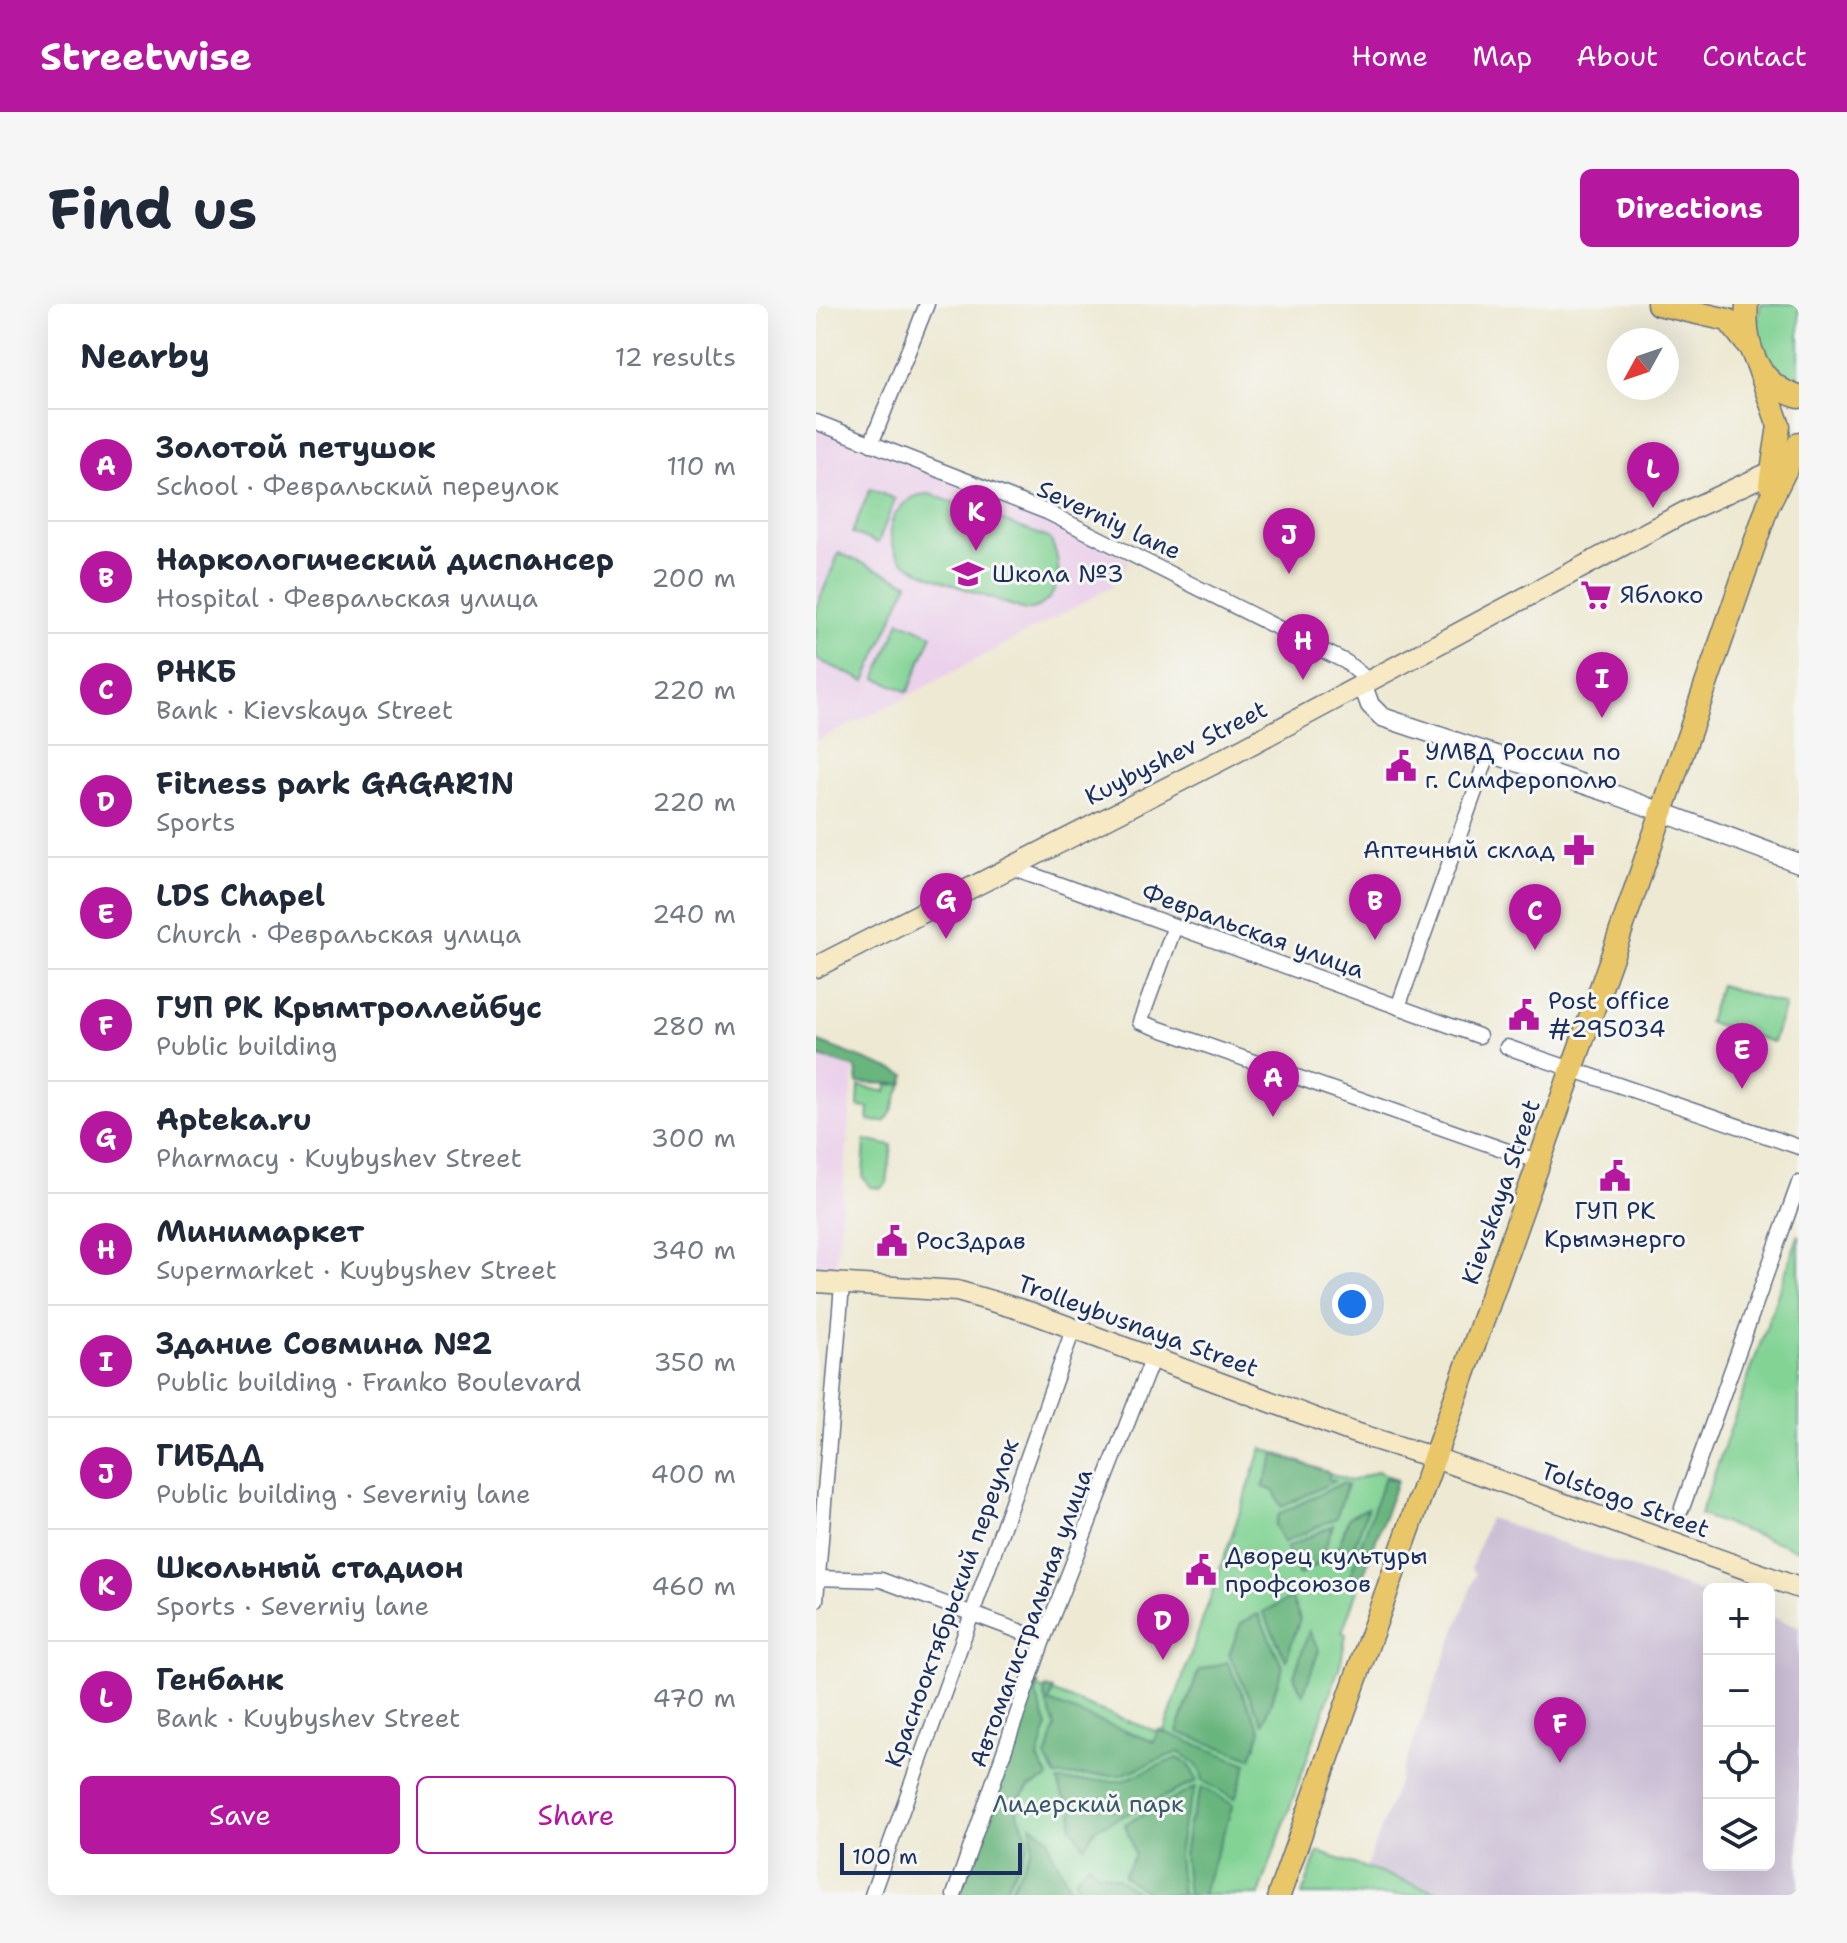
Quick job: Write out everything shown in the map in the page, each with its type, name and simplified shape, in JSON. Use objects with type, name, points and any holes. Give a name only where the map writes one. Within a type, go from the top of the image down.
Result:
[{"type":"main road","points":[[1658,304],[1728,320],[1753,358],[1779,388],[1799,397]]},
{"type":"main road","points":[[1747,304],[1753,358]]},
{"type":"main road","name":"Kievskaya Street","points":[[1753,358],[1779,426],[1768,505]]},
{"type":"main road","name":"Kievskaya Street","points":[[1279,1895],[1768,505],[1799,443]]},
{"type":"main road","name":"Kuybyshev Street","points":[[816,967],[1363,686],[1475,622],[1701,504],[1771,472]]},
{"type":"main road","name":"Trolleybusnaya Street","points":[[816,1282],[957,1291],[1074,1327],[1352,1432],[1435,1458]]},
{"type":"main road","name":"Tolstogo Street","points":[[1435,1458],[1799,1588]]},
{"type":"street","points":[[871,444],[927,304]]},
{"type":"street","name":"Severniy lane","points":[[816,422],[1047,512],[1346,662],[1363,676],[1363,686]]},
{"type":"street","points":[[1363,686],[1376,714],[1488,755],[1662,812],[1799,863]]},
{"type":"street","points":[[1398,1007],[1488,755]]},
{"type":"street","name":"Февральская улица","points":[[1011,867],[1479,1036]]},
{"type":"street","points":[[1175,926],[1140,1022],[1539,1162]]},
{"type":"street","points":[[1507,1047],[1799,1147]]},
{"type":"street","points":[[1682,1508],[1799,1183]]},
{"type":"street","points":[[816,1600],[842,1285]]},
{"type":"street","name":"Краснооктябрьский переулок","points":[[872,1895],[970,1612],[1074,1327]]},
{"type":"street","name":"Автомагистральная улица","points":[[954,1895],[1043,1640],[1153,1357]]},
{"type":"street","points":[[817,1578],[881,1580],[1043,1640]]},
{"type":"shaded area","name":"Школа №3","points":[[816,429],[1043,519],[1129,561],[1110,588],[891,705],[816,741]]},
{"type":"shaded area","points":[[816,1057],[854,1069],[836,1269],[816,1267]]},
{"type":"shaded area","points":[[1489,1518],[1703,1593],[1703,1871],[1775,1871],[1775,1618],[1799,1627],[1799,1895],[1446,1895],[1366,1868],[1476,1573],[1471,1568]]},
{"type":"green space","points":[[1761,304],[1799,304],[1799,384],[1779,369],[1765,351],[1758,329]]},
{"type":"green space","points":[[870,489],[895,499],[878,543],[852,533]]},
{"type":"green space","points":[[930,494],[1049,538],[1058,571],[1057,582],[1047,601],[1025,610],[942,580],[903,561],[893,545],[893,520],[898,510],[910,499]]},
{"type":"green space","points":[[839,553],[908,583],[865,681],[816,659],[816,608]]},
{"type":"green space","points":[[900,621],[932,635],[908,692],[876,678]]},
{"type":"green space","points":[[1720,985],[1785,1005],[1773,1042],[1708,1022]]},
{"type":"green space","points":[[816,1041],[906,1075],[903,1084],[858,1083],[856,1068],[816,1056]]},
{"type":"green space","points":[[903,1084],[884,1122],[868,1121],[869,1108],[858,1107],[859,1086],[886,1092],[887,1085]]},
{"type":"green space","points":[[865,1140],[892,1146],[887,1183],[881,1188],[870,1187],[863,1177]]},
{"type":"green space","points":[[1799,1234],[1799,1550],[1700,1515]]},
{"type":"green space","name":"Лидерский парк","points":[[1262,1448],[1351,1481],[1379,1471],[1397,1480],[1342,1632],[1346,1634],[1341,1662],[1259,1895],[960,1895],[1033,1685],[1163,1734]]},
{"type":"green space","points":[[1275,1454],[1330,1473],[1328,1478],[1335,1481],[1282,1507],[1274,1491],[1263,1487]]},
{"type":"green space","points":[[1385,1477],[1397,1481],[1361,1582],[1349,1578]]},
{"type":"green space","points":[[1342,1483],[1347,1485],[1336,1518],[1283,1543],[1275,1525],[1279,1514]]},
{"type":"green space","points":[[1368,1508],[1353,1550],[1334,1560],[1349,1517]]},
{"type":"green space","points":[[1333,1525],[1319,1564],[1299,1575],[1286,1548]]},
{"type":"green space","points":[[1291,1598],[1300,1618],[1286,1660],[1263,1612]]},
{"type":"green space","points":[[1258,1614],[1283,1667],[1263,1724],[1229,1655],[1241,1623]]},
{"type":"green space","points":[[1309,1631],[1319,1650],[1303,1695],[1294,1676]]},
{"type":"green space","points":[[1227,1662],[1261,1731],[1251,1758],[1177,1732],[1199,1670]]},
{"type":"green space","points":[[1035,1682],[1039,1684],[1036,1694],[1047,1727],[1038,1759],[1049,1778],[1029,1787],[1014,1804],[1027,1836],[1027,1847],[1002,1895],[959,1895]]},
{"type":"green space","points":[[1046,1687],[1053,1690],[1049,1702],[1154,1742],[1159,1730],[1247,1764],[1235,1799],[1203,1781],[1195,1763],[1178,1752],[1121,1775],[1056,1776],[1046,1758],[1055,1727],[1044,1694]]},
{"type":"green space","points":[[1177,1758],[1189,1764],[1197,1781],[1095,1829],[1084,1846],[1071,1826],[1073,1808],[1062,1794],[1058,1781],[1122,1781]]},
{"type":"green space","points":[[1196,1787],[1183,1823],[1178,1855],[1182,1895],[1151,1895],[1123,1876],[1135,1855],[1125,1824]]},
{"type":"green space","points":[[1202,1787],[1233,1805],[1202,1895],[1188,1895],[1184,1855],[1189,1824]]},
{"type":"green space","points":[[1031,1825],[1048,1837],[1050,1848],[1071,1890],[1049,1895],[1008,1895],[1032,1848]]},
{"type":"green space","points":[[1318,1852],[1446,1895],[1302,1895]]},
{"type":"green space","points":[[1088,1863],[1096,1872],[1117,1878],[1141,1895],[1080,1895],[1075,1879]]},
{"type":"place","name":"Генбанк","points":[[1653,508]]},
{"type":"place","name":"Школьный стадион","points":[[976,551]]},
{"type":"place","name":"Школа №3","points":[[968,574]]},
{"type":"place","name":"ГИБДД","points":[[1289,574]]},
{"type":"place","name":"Яблоко","points":[[1596,595]]},
{"type":"place","name":"Минимаркет","points":[[1303,680]]},
{"type":"place","name":"Здание Совмина №2","points":[[1602,718]]},
{"type":"place","name":"УМВД России по г. Симферополю","points":[[1401,766]]},
{"type":"place","name":"Аптечный склад","points":[[1579,850]]},
{"type":"place","name":"Apteka.ru","points":[[946,939]]},
{"type":"place","name":"Наркологический диспансер","points":[[1375,940]]},
{"type":"place","name":"РНКБ","points":[[1535,950]]},
{"type":"place","name":"Post office #295034","points":[[1524,1015]]},
{"type":"place","name":"LDS Chapel","points":[[1742,1089]]},
{"type":"place","name":"Золотой петушок","points":[[1273,1117]]},
{"type":"place","name":"ГУП РК Крымэнерго","points":[[1615,1176]]},
{"type":"place","name":"РосЗдрав","points":[[892,1241]]},
{"type":"place","name":"Дворец культуры профсоюзов","points":[[1201,1570]]},
{"type":"place","name":"Fitness park GAGAR1N","points":[[1163,1660]]},
{"type":"place","name":"ГУП РК Крымтроллейбус","points":[[1560,1763]]}]
